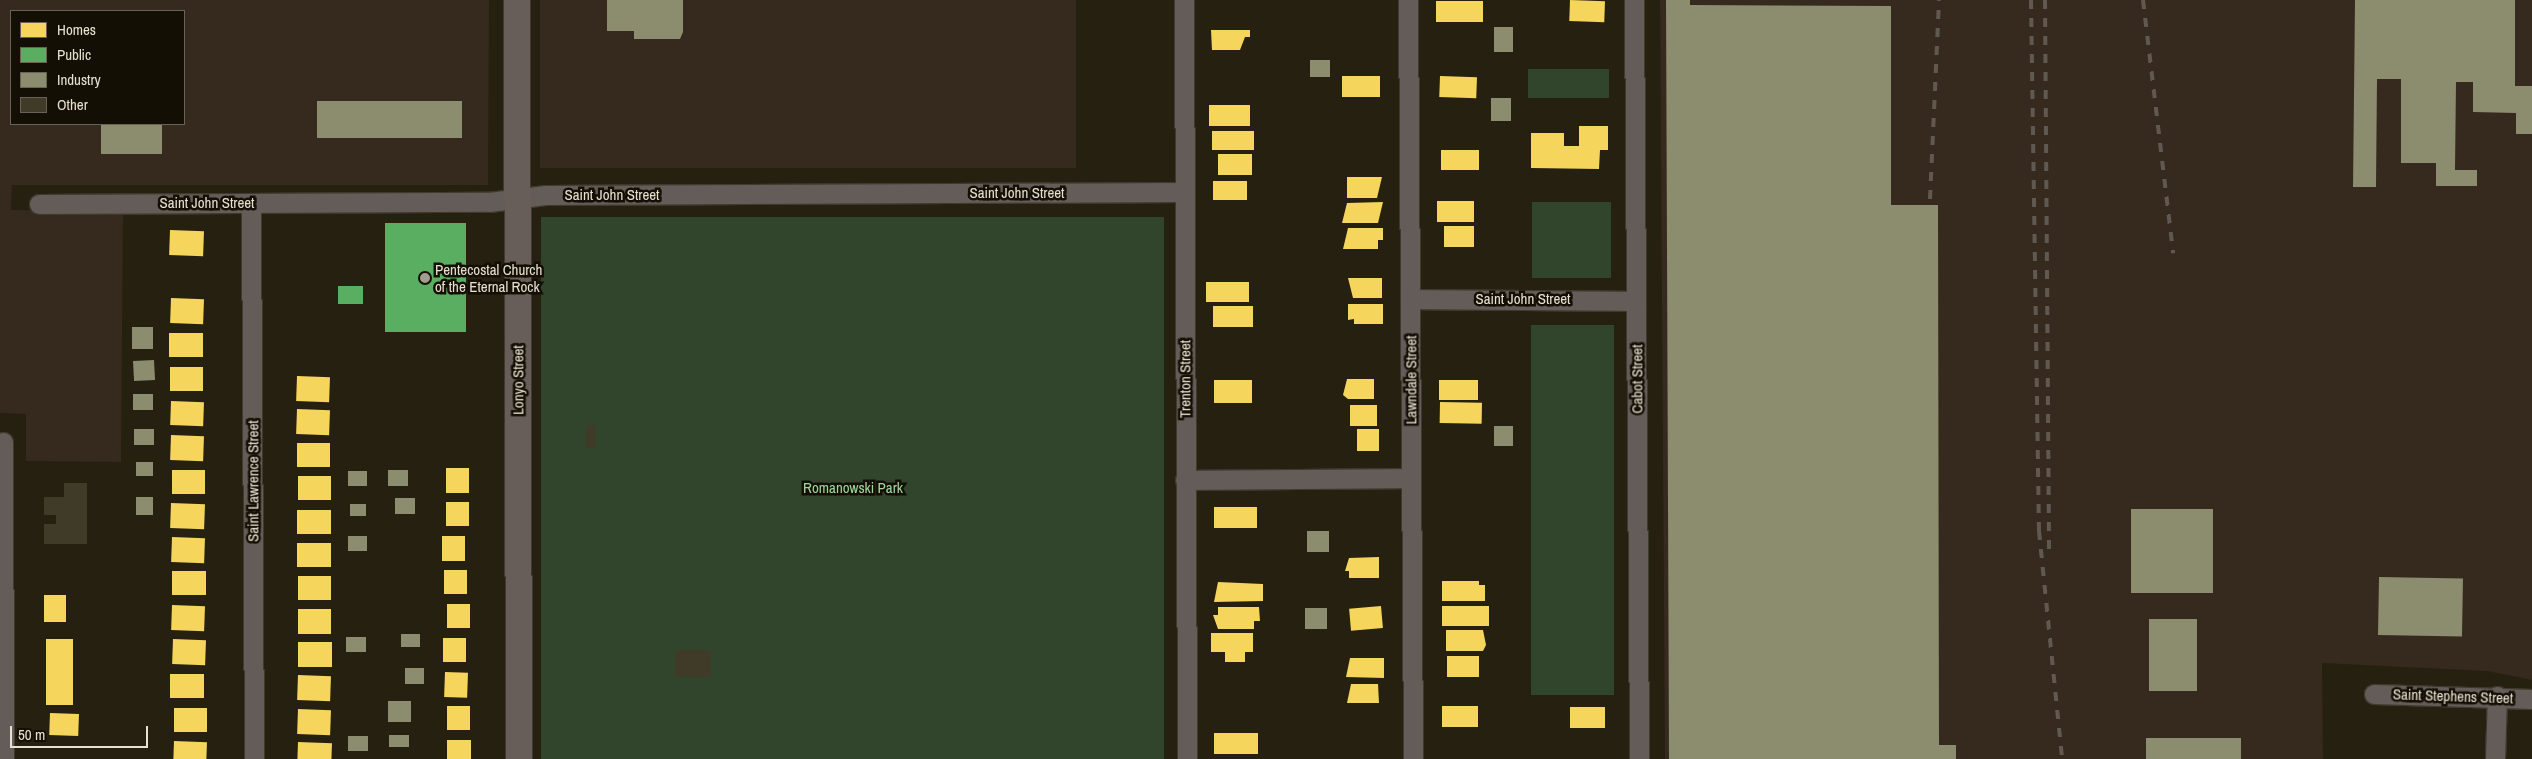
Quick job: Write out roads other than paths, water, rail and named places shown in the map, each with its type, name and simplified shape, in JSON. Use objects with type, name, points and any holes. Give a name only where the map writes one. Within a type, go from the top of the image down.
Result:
[{"type":"street","name":"Lonyo Street","points":[[517,0],[520,759]]},
{"type":"street","name":"Trenton Street","points":[[1184,0],[1187,759]]},
{"type":"street","name":"Lawndale Street","points":[[1408,0],[1413,759]]},
{"type":"street","name":"Cabot Street","points":[[1634,0],[1639,759]]},
{"type":"street","name":"Saint John Street","points":[[39,204],[251,204],[517,199],[1184,192]]},
{"type":"street","name":"Saint Lawrence Street","points":[[251,204],[254,759]]},
{"type":"street","name":"Saint John Street","points":[[1410,299],[1636,301]]},
{"type":"street","points":[[3,442],[2,627],[4,759]]},
{"type":"street","points":[[1186,480],[1411,478]]},
{"type":"street","name":"Saint Stephens Street","points":[[2374,694],[2497,696],[2532,699]]},
{"type":"street","points":[[2496,759],[2497,696]]},
{"type":"railway","points":[[1930,199],[1939,0]]},
{"type":"railway","points":[[2031,0],[2039,531],[2062,759]]},
{"type":"railway","points":[[2045,0],[2049,551]]},
{"type":"railway","points":[[2143,0],[2173,253]]},
{"type":"place","name":"Pentecostal Church of the Eternal Rock","points":[[425,278]]},
{"type":"park label","name":"Romanowski Park","points":[[853,488]]}]
